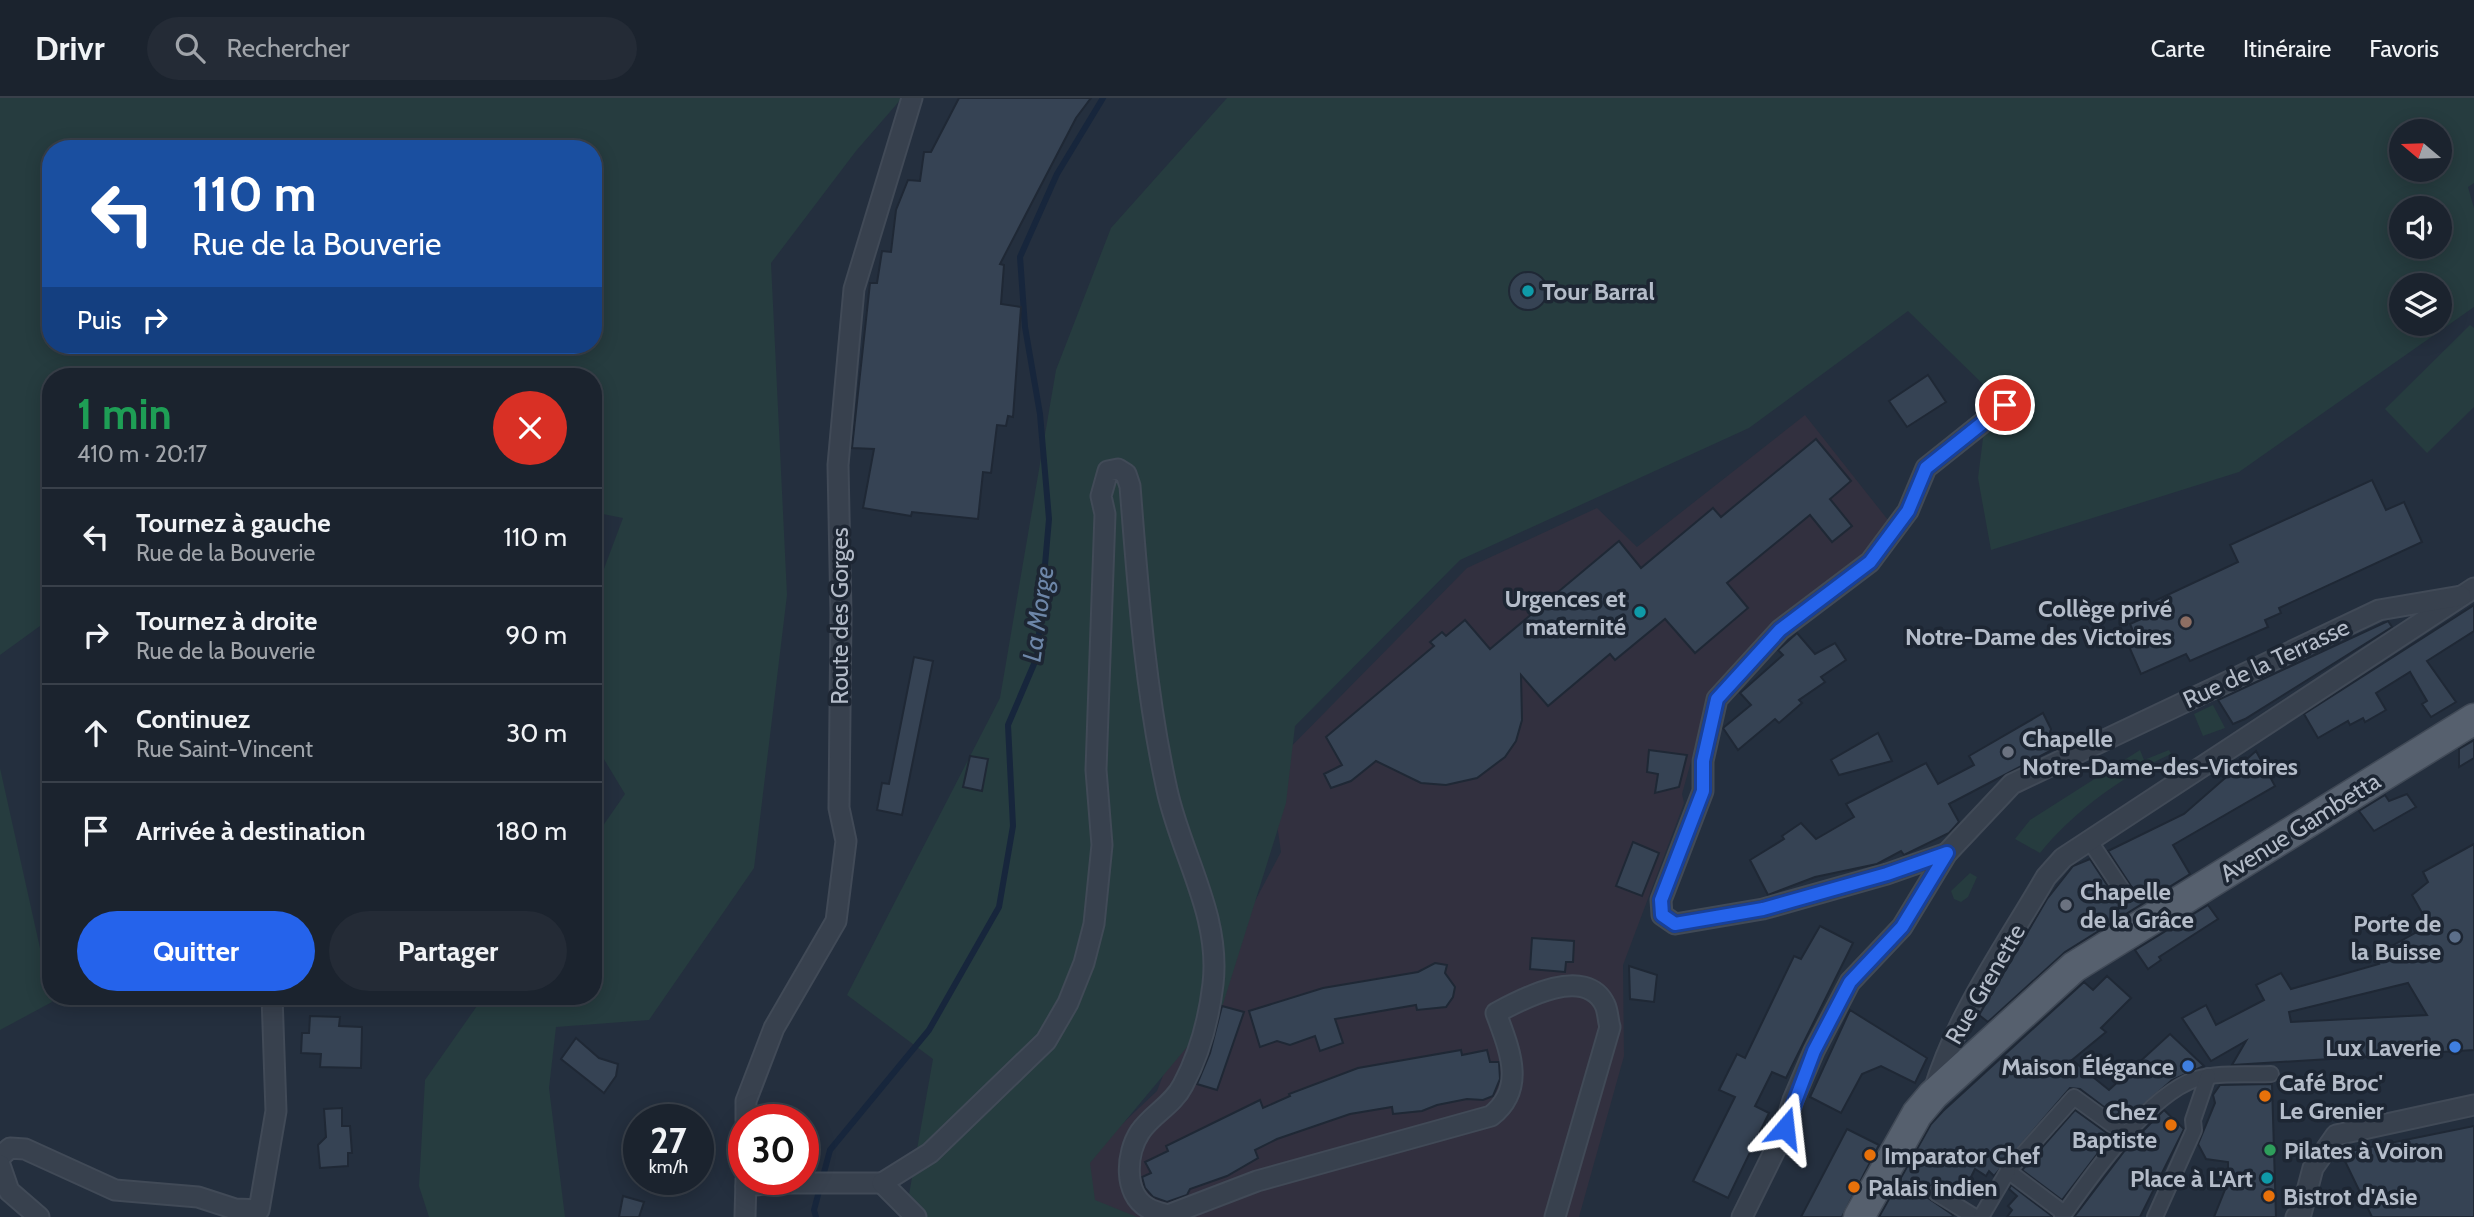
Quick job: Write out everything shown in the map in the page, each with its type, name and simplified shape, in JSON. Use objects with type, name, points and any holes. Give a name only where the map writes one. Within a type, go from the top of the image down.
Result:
[{"type":"main road","name":"Avenue Gambetta","points":[[1859,1217],[1886,1165],[1917,1114],[1933,1095],[2074,968],[2474,719]]},
{"type":"street","name":"Route des Gorges","points":[[746,1104],[774,1028],[836,921],[846,841],[839,808],[841,614],[838,465],[854,289],[912,98]]},
{"type":"street","points":[[1947,853],[1887,874],[1763,909],[1675,924],[1662,915],[1661,900],[1703,791],[1703,761],[1717,699],[1780,630],[1870,562],[1908,511],[1926,468],[2005,405]]},
{"type":"street","points":[[819,1183],[873,1182],[930,1153],[1046,1041],[1068,1003],[1084,963],[1094,924],[1102,845],[1096,769],[1105,513],[1101,496],[1108,471],[1118,469],[1126,474],[1130,486],[1141,635],[1153,726],[1168,794],[1205,905],[1212,943],[1213,982],[1206,1025],[1183,1085],[1175,1098],[1141,1132],[1130,1155],[1129,1174],[1134,1193],[1146,1208],[1168,1215],[1257,1181],[1491,1116],[1509,1094],[1513,1079],[1513,1058],[1496,1013],[1529,995],[1565,985],[1593,992],[1605,1005],[1610,1027],[1555,1217]]},
{"type":"street","name":"Rue Grenette","points":[[1933,1095],[1946,1051],[2046,877],[2063,858],[2468,592]]},
{"type":"street","name":"Rue de la Terrasse","points":[[1742,1217],[1782,1136],[1793,1100],[1814,1051],[1850,982],[1902,927],[1947,853],[2012,784],[2379,610],[2468,592]]},
{"type":"street","points":[[2090,840],[2125,894]]},
{"type":"street","points":[[0,1157],[10,1149],[25,1149],[115,1190],[198,1197],[234,1209],[259,1210],[276,1111],[272,1005]]},
{"type":"street","points":[[2008,1171],[2063,1215],[2125,1134],[2155,1104],[2193,1080],[2208,1076],[2271,1074]]},
{"type":"street","points":[[2155,1217],[2194,1130],[2193,1120],[2208,1076]]},
{"type":"street","points":[[1981,1217],[2008,1171],[2074,1097],[2125,1134]]},
{"type":"street","points":[[2301,1216],[2313,1168],[2336,1135],[2474,1105]]},
{"type":"street","points":[[0,1165],[9,1191],[39,1217]]},
{"type":"street","points":[[873,1182],[916,1217]]},
{"type":"street","points":[[1936,1193],[1975,1217]]},
{"type":"street","points":[[745,1217],[746,1195]]},
{"type":"shaded area","points":[[1805,415],[1888,520],[1858,561],[1753,644],[1709,697],[1682,794],[1684,803],[1623,965],[1624,1056],[1579,1217],[1085,1217],[1085,1159],[1157,1091],[1193,999],[1236,937],[1281,852],[1269,769],[1467,568],[1597,508],[1637,547]]},
{"type":"green space","points":[[0,98],[902,98],[856,151],[771,263],[787,595],[754,868],[649,1020],[556,1027],[549,1088],[565,1217],[429,1217],[419,1186],[425,1080],[478,1005],[602,1005],[602,827],[625,794],[602,756],[602,574],[623,518],[602,514],[602,368],[42,368],[42,625],[0,655]]},
{"type":"green space","points":[[1227,98],[2474,98],[2474,183],[2468,187],[2474,208],[2474,307],[2452,322],[2452,273],[2389,273],[2389,336],[2433,336],[2239,472],[1991,550],[1978,478],[1989,390],[1908,311],[1749,428],[1460,560],[1295,726],[1286,803],[1223,1004],[1090,1163],[1095,1200],[1137,1217],[905,1217],[933,1059],[847,995],[1000,698],[1056,370],[1111,228]]},
{"type":"green space","points":[[2470,325],[2474,328],[2474,407],[2427,453],[2385,409]]},
{"type":"green space","points":[[2213,705],[2225,728],[2203,736],[2194,714]]},
{"type":"green space","points":[[2140,750],[2144,760],[2169,750],[2171,754],[2100,796],[2068,823],[2040,853],[2015,839],[2030,820]]},
{"type":"green space","points":[[0,768],[42,957],[42,1005],[46,1005],[0,1030]]},
{"type":"green space","points":[[1970,873],[1977,877],[1968,897],[1961,902],[1954,899],[1951,891]]},
{"type":"building","points":[[959,98],[1091,98],[1076,118],[1000,264],[1004,265],[1001,304],[1021,307],[1013,417],[1008,416],[1006,426],[997,425],[991,473],[983,472],[978,519],[912,512],[911,516],[863,508],[874,449],[852,448],[870,283],[877,283],[882,251],[891,252],[896,210],[908,180],[920,181],[924,152],[931,152]]},
{"type":"building","points":[[1528,272],[1541,278],[1547,291],[1541,304],[1528,310],[1515,304],[1509,291],[1515,278]]},
{"type":"building","points":[[1928,375],[1946,402],[1907,427],[1889,401]]},
{"type":"building","name":"Urgences et maternité","points":[[1816,439],[1851,481],[1830,499],[1852,526],[1832,542],[1810,515],[1727,583],[1748,608],[1695,653],[1665,619],[1615,660],[1610,654],[1548,706],[1521,675],[1522,720],[1516,741],[1505,757],[1477,778],[1446,785],[1421,783],[1376,761],[1351,781],[1331,788],[1324,774],[1342,765],[1326,737],[1434,646],[1430,642],[1442,632],[1446,636],[1465,620],[1490,649],[1619,541],[1641,568],[1713,508],[1721,517]]},
{"type":"building","points":[[2372,480],[2386,510],[2404,502],[2422,542],[2279,608],[2281,613],[2265,620],[2268,627],[2190,661],[2186,654],[2141,674],[2124,635],[2133,631],[2130,624],[2150,615],[2146,605],[2238,562],[2230,545]]},
{"type":"building","points":[[2474,605],[2474,631],[2427,661],[2456,702],[2431,717],[2422,704],[2427,701],[2410,672],[2376,693],[2386,710],[2365,722],[2363,718],[2350,725],[2348,721],[2318,738],[2304,714]]},
{"type":"building","points":[[2388,621],[2392,627],[2245,719],[2233,724],[2218,700]]},
{"type":"building","points":[[1797,633],[1815,654],[1835,643],[1846,660],[1821,677],[1825,682],[1799,700],[1802,703],[1779,723],[1775,719],[1738,750],[1723,728],[1751,705],[1740,693],[1783,655],[1778,650]]},
{"type":"building","points":[[914,657],[933,661],[902,815],[877,810],[882,783],[889,784]]},
{"type":"building","points":[[2043,713],[2051,729],[2047,744],[2052,750],[1949,804],[1959,822],[1949,833],[1904,855],[1901,851],[1877,864],[1815,877],[1768,895],[1750,860],[1784,839],[1782,836],[1801,823],[1816,839],[1854,817],[1846,804],[1926,763],[1938,784],[1974,765],[1969,756]]},
{"type":"building","points":[[1878,733],[1892,761],[1839,775],[1831,760]]},
{"type":"building","points":[[2474,740],[2474,758],[2459,767],[2459,749]]},
{"type":"building","points":[[1649,750],[1687,755],[1679,787],[1655,793],[1658,774],[1647,772]]},
{"type":"building","points":[[2256,751],[2275,786],[2173,845],[2190,874],[2065,952],[1988,1022],[1979,1015],[2047,899],[2073,866],[2090,859],[2117,900],[2130,902],[2134,898],[2133,889],[2108,851],[2184,814]]},
{"type":"building","points":[[970,756],[988,759],[982,791],[963,787]]},
{"type":"building","points":[[2407,794],[2416,807],[2374,831],[2359,811],[2385,795],[2389,801]]},
{"type":"building","points":[[1633,842],[1659,853],[1642,896],[1616,886]]},
{"type":"building","points":[[2474,844],[2474,1050],[2232,1065],[2246,1041],[2211,1061],[2182,1018],[2206,1005],[2216,1025],[2264,1000],[2256,985],[2281,973],[2291,989],[2379,964],[2374,956],[2429,925],[2412,895],[2428,882],[2423,872]],"holes":[[[2408,983],[2427,1015],[2291,1022],[2289,1012]]]},
{"type":"building","points":[[2208,905],[2218,919],[2159,957],[2161,960],[2148,969],[2135,950]]},
{"type":"building","points":[[1820,926],[1853,943],[1786,1078],[1772,1072],[1755,1106],[1769,1113],[1728,1198],[1693,1181],[1735,1097],[1719,1090],[1737,1054],[1745,1058],[1794,956],[1801,959]]},
{"type":"building","points":[[1532,938],[1574,941],[1573,962],[1566,962],[1565,972],[1530,969]]},
{"type":"building","points":[[1435,963],[1447,965],[1445,973],[1455,987],[1453,997],[1446,1007],[1417,1010],[1416,1005],[1335,1019],[1343,1043],[1320,1051],[1315,1036],[1290,1045],[1277,1041],[1260,1047],[1249,1011],[1323,988],[1418,972]]},
{"type":"building","points":[[1629,966],[1657,975],[1654,1002],[1630,999]]},
{"type":"building","points":[[2107,976],[2131,998],[2101,1028],[2106,1032],[2072,1060],[2109,1090],[2170,1034],[2204,1066],[2172,1080],[2124,1122],[2080,1089],[2070,1088],[1994,1176],[1989,1171],[1986,1176],[1975,1169],[1961,1197],[1937,1183],[1928,1187],[1928,1198],[1953,1215],[1952,1217],[1879,1217],[1931,1124],[1943,1111],[2084,982],[2093,990]]},
{"type":"building","points":[[1222,1006],[1244,1012],[1217,1090],[1197,1084],[1210,1053]]},
{"type":"building","points":[[1850,1010],[1927,1058],[1915,1083],[1881,1066],[1862,1074],[1841,1113],[1810,1097]]},
{"type":"building","points":[[310,1016],[340,1017],[339,1026],[362,1027],[361,1068],[320,1067],[321,1054],[301,1053],[302,1033],[309,1033]]},
{"type":"building","points":[[576,1038],[599,1058],[618,1064],[616,1076],[604,1093],[561,1059]]},
{"type":"building","points":[[1461,1050],[1462,1055],[1487,1050],[1490,1062],[1499,1062],[1500,1079],[1493,1096],[1483,1100],[1467,1099],[1437,1105],[1422,1111],[1393,1114],[1392,1107],[1350,1114],[1277,1139],[1255,1150],[1258,1158],[1227,1176],[1190,1189],[1187,1195],[1167,1202],[1153,1197],[1145,1188],[1142,1177],[1151,1173],[1145,1162],[1168,1151],[1166,1146],[1260,1100],[1263,1108],[1290,1096],[1289,1094],[1358,1068]]},
{"type":"building","points":[[2272,1084],[2276,1217],[2214,1217],[2228,1182],[2228,1162],[2206,1159],[2198,1144],[2215,1103],[2213,1095],[2220,1085]]},
{"type":"building","points":[[342,1108],[342,1126],[350,1126],[352,1153],[348,1153],[348,1166],[320,1168],[318,1145],[326,1137],[324,1109]]},
{"type":"building","points":[[2075,1110],[2111,1136],[2062,1200],[2022,1170]]},
{"type":"building","points":[[2164,1110],[2184,1129],[2140,1217],[2074,1217],[2129,1145]]},
{"type":"building","points":[[2474,1126],[2474,1217],[2372,1217],[2341,1153]]},
{"type":"building","points":[[1847,1129],[1879,1145],[1842,1217],[1801,1217]]},
{"type":"building","points":[[2011,1185],[2052,1217],[2007,1217],[2012,1210],[2008,1206],[2017,1196],[2009,1189]]},
{"type":"building","points":[[623,1196],[644,1202],[639,1217],[619,1217]]},
{"type":"waterway","name":"La Morge","points":[[816,1217],[814,1210],[830,1150],[929,1030],[999,907],[1013,826],[1008,725],[1037,657],[1049,519],[1040,414],[1025,327],[1020,257],[1057,174],[1103,98]]},
{"type":"place","name":"Tour Barral","points":[[1528,291]]},
{"type":"place","name":"Urgences et maternité","points":[[1640,612]]},
{"type":"place","name":"Collège privé Notre-Dame des Victoires","points":[[2186,622]]},
{"type":"place","name":"Chapelle Notre-Dame-des-Victoires","points":[[2008,752]]},
{"type":"place","name":"Chapelle de la Grâce","points":[[2066,905]]},
{"type":"place","name":"Porte de la Buisse","points":[[2455,937]]},
{"type":"place","name":"Lux Laverie","points":[[2455,1047]]},
{"type":"place","name":"Maison Élégance","points":[[2188,1066]]},
{"type":"place","name":"Café Broc' Le Grenier","points":[[2265,1096]]},
{"type":"place","name":"Chez Baptiste","points":[[2171,1125]]},
{"type":"place","name":"Pilates à Voiron","points":[[2270,1150]]},
{"type":"place","name":"Imparator Chef","points":[[1870,1155]]},
{"type":"place","name":"Place à L'Art","points":[[2267,1178]]},
{"type":"place","name":"Palais indien","points":[[1854,1187]]},
{"type":"place","name":"Bistrot d'Asie","points":[[2269,1196]]},
{"type":"route","points":[[1785,1128],[1793,1100],[1814,1051],[1850,982],[1902,927],[1947,853],[1887,874],[1763,909],[1675,924],[1662,915],[1661,900],[1703,791],[1703,761],[1717,699],[1780,630],[1870,562],[1908,511],[1926,468],[2005,405]]}]
